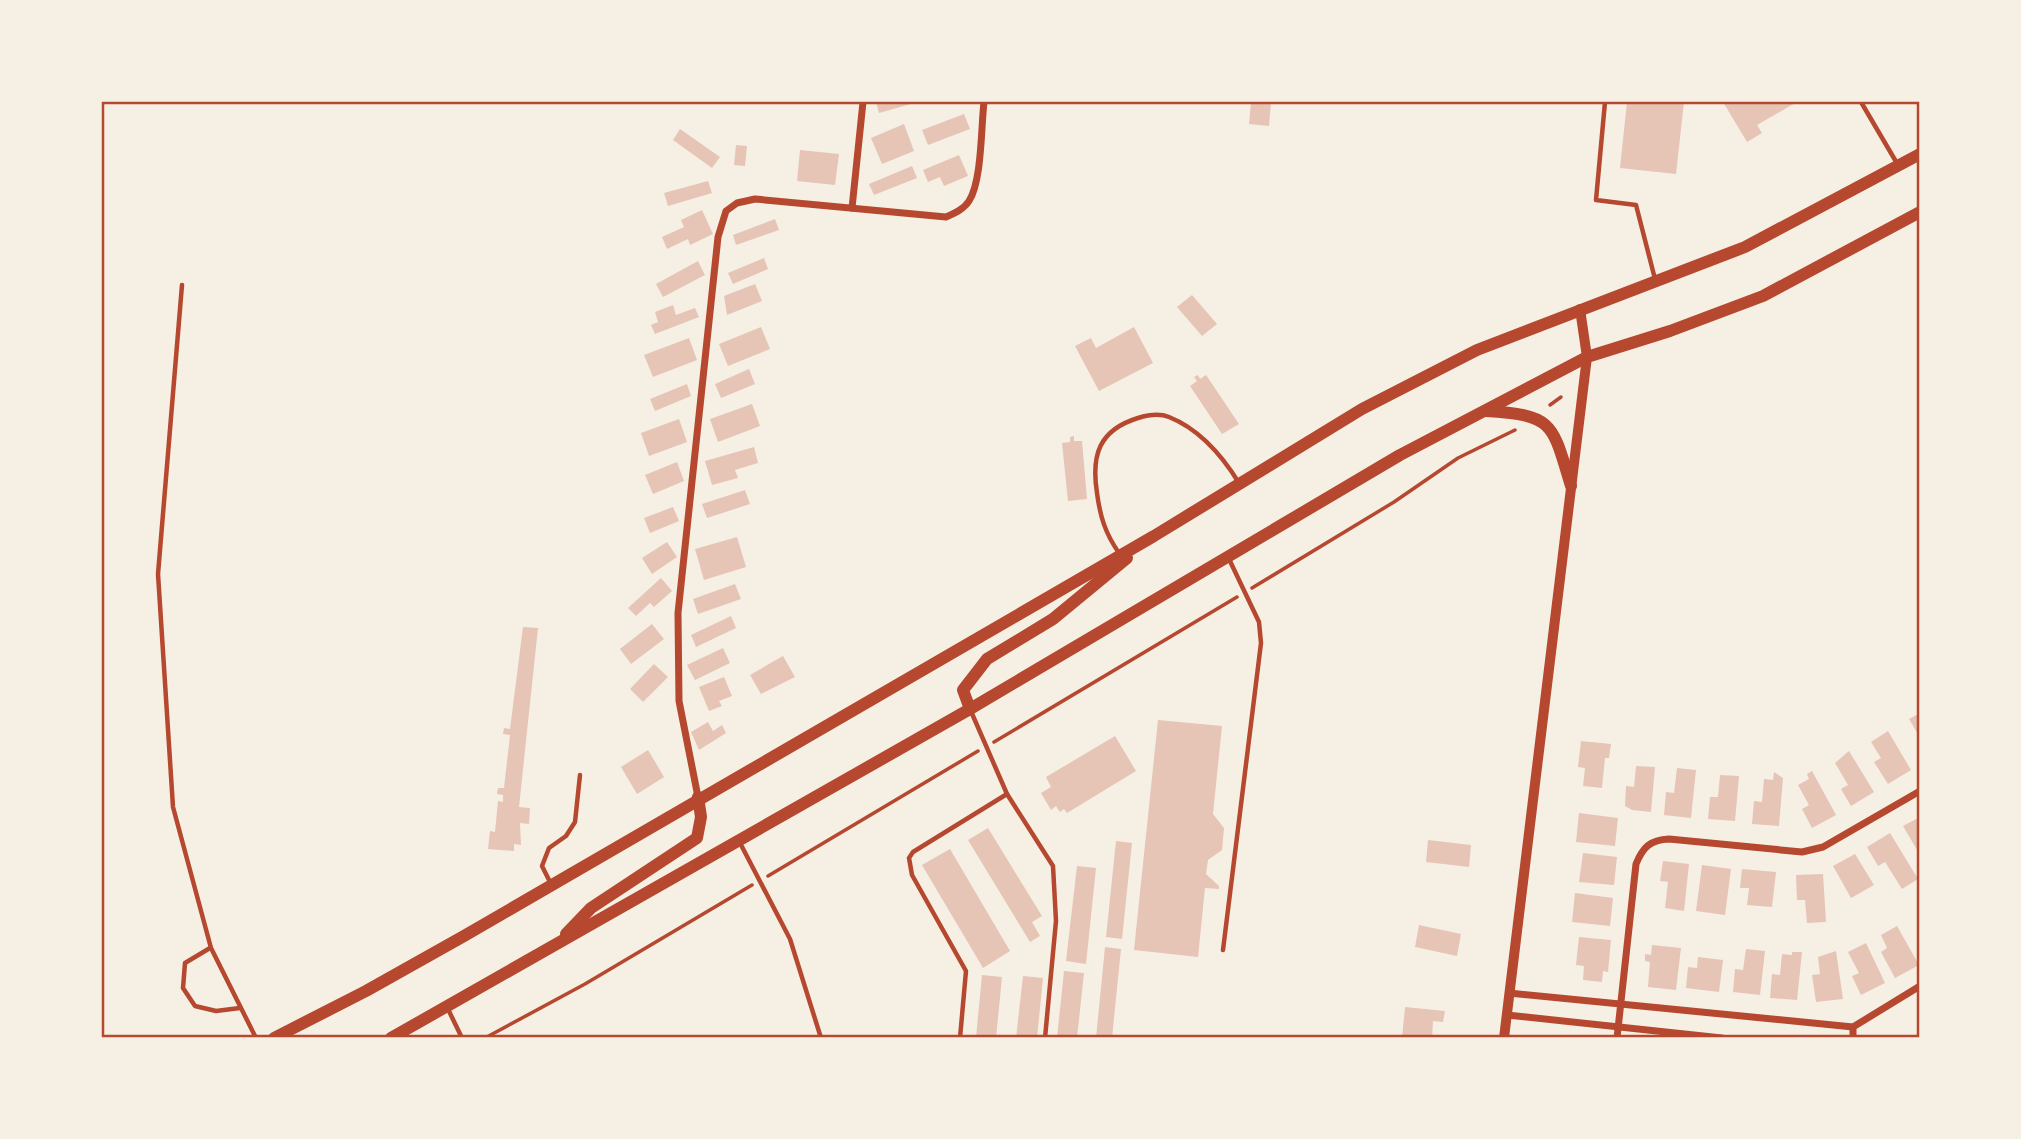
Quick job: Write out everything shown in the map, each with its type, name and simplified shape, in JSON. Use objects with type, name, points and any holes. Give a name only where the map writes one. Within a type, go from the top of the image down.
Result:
[{"type":"main road","points":[[274,1038],[366,991],[698,797],[1122,558],[1385,397],[1477,350],[1745,247],[1920,154]]},
{"type":"main road","points":[[1887,231],[1920,203]]},
{"type":"main road","points":[[391,1038],[970,709],[1400,455],[1587,357],[1670,331],[1763,296],[1920,212]]},
{"type":"main road","points":[[1485,411],[1527,414],[1548,425],[1557,439],[1572,486]]},
{"type":"main road","points":[[970,709],[963,690],[987,659],[1053,618],[1122,558]]},
{"type":"main road","points":[[559,942],[590,908],[697,838],[701,817],[698,797]]},
{"type":"street","points":[[852,208],[863,102]]},
{"type":"street","points":[[698,797],[679,701],[678,613],[718,237],[726,211],[737,203],[755,199],[946,217],[960,211],[969,201],[974,186],[984,102]]},
{"type":"street","points":[[1504,1038],[1587,357],[1580,309]]},
{"type":"street","points":[[1617,1038],[1636,864],[1642,849],[1656,839],[1670,839],[1802,852],[1824,847],[1920,791]]},
{"type":"street","points":[[1509,993],[1853,1027],[1920,986]]},
{"type":"street","points":[[1507,1015],[1722,1038]]},
{"type":"street","points":[[1853,1027],[1853,1038]]},
{"type":"lane","points":[[1605,102],[1596,200],[1636,205],[1656,280]]},
{"type":"lane","points":[[1861,102],[1898,166]]},
{"type":"lane","points":[[182,285],[158,574],[173,807],[211,947],[256,1038]]},
{"type":"lane","points":[[1122,558],[1107,537],[1100,519],[1095,457],[1099,444],[1108,433],[1123,423],[1156,414],[1170,417],[1222,455],[1239,484]]},
{"type":"lane","points":[[1223,950],[1261,643],[1259,622],[1229,558]]},
{"type":"lane","points":[[970,709],[1007,794],[1053,866],[1056,921],[1045,1038]]},
{"type":"lane","points":[[552,884],[542,866],[544,856],[575,822],[580,775]]},
{"type":"lane","points":[[960,1038],[966,971],[912,875],[908,858],[913,852],[1007,794]]},
{"type":"lane","points":[[739,840],[790,939],[821,1038]]},
{"type":"lane","points":[[211,947],[185,964],[183,988],[195,1006],[216,1011],[240,1008]]},
{"type":"lane","points":[[447,1006],[462,1038]]},
{"type":"path","points":[[1550,405],[1562,397]]},
{"type":"path","points":[[485,1038],[585,984],[985,747],[1394,502],[1458,458],[1523,426]]},
{"type":"building","points":[[876,102],[918,102],[879,113]]},
{"type":"building","points":[[1251,102],[1271,102],[1269,126],[1249,124]]},
{"type":"building","points":[[1627,102],[1684,102],[1676,174],[1620,168]]},
{"type":"building","points":[[1723,102],[1797,102],[1757,125],[1762,133],[1747,142]]},
{"type":"building","points":[[964,114],[970,129],[928,145],[922,130]]},
{"type":"building","points":[[904,124],[914,151],[882,164],[871,138]]},
{"type":"building","points":[[680,129],[720,157],[712,168],[673,140]]},
{"type":"building","points":[[736,145],[747,146],[745,166],[734,165]]},
{"type":"building","points":[[800,150],[839,154],[835,185],[797,181]]},
{"type":"building","points":[[959,155],[968,176],[944,186],[940,177],[928,182],[923,170]]},
{"type":"building","points":[[912,166],[917,178],[874,195],[869,184]]},
{"type":"building","points":[[708,181],[712,193],[668,206],[664,193]]},
{"type":"building","points":[[702,210],[713,234],[690,245],[688,239],[667,249],[662,237],[684,227],[681,220]]},
{"type":"building","points":[[775,219],[779,230],[736,245],[733,235]]},
{"type":"building","points":[[764,258],[768,269],[733,284],[728,273]]},
{"type":"building","points":[[698,261],[705,275],[663,297],[656,284]]},
{"type":"building","points":[[755,284],[762,301],[727,315],[724,296]]},
{"type":"building","points":[[1192,295],[1217,324],[1202,336],[1177,307]]},
{"type":"building","points":[[673,305],[676,315],[695,308],[699,317],[655,334],[651,325],[658,322],[655,312]]},
{"type":"building","points":[[761,327],[770,349],[728,366],[719,344]]},
{"type":"building","points":[[1134,327],[1153,363],[1099,391],[1075,346],[1091,338],[1096,348]]},
{"type":"building","points":[[689,338],[697,360],[653,377],[644,355]]},
{"type":"building","points":[[749,369],[755,384],[721,398],[715,384]]},
{"type":"building","points":[[1198,375],[1200,379],[1206,375],[1239,424],[1222,434],[1190,386],[1197,381],[1194,377]]},
{"type":"building","points":[[687,384],[691,396],[655,411],[650,399]]},
{"type":"building","points":[[752,404],[760,426],[718,442],[710,419]]},
{"type":"building","points":[[679,419],[687,442],[649,456],[641,433]]},
{"type":"building","points":[[1074,436],[1074,441],[1082,441],[1087,499],[1068,501],[1062,443],[1070,442],[1070,437]]},
{"type":"building","points":[[754,447],[758,463],[735,470],[738,478],[712,485],[705,461]]},
{"type":"building","points":[[677,462],[684,481],[653,494],[645,475]]},
{"type":"building","points":[[745,490],[750,504],[707,518],[702,504]]},
{"type":"building","points":[[673,507],[679,521],[650,533],[644,518]]},
{"type":"building","points":[[737,537],[746,567],[704,580],[695,549]]},
{"type":"building","points":[[667,542],[677,557],[652,574],[642,558]]},
{"type":"building","points":[[661,578],[672,591],[654,607],[650,603],[636,616],[628,608]]},
{"type":"building","points":[[735,584],[741,599],[698,614],[693,599]]},
{"type":"building","points":[[731,616],[736,628],[696,647],[691,635]]},
{"type":"building","points":[[652,624],[664,639],[631,664],[620,649]]},
{"type":"building","points":[[523,627],[538,628],[519,807],[530,808],[529,824],[520,823],[521,845],[514,844],[514,851],[488,849],[490,831],[495,832],[498,801],[503,802],[503,795],[497,794],[498,788],[504,788],[510,735],[503,734],[504,728],[510,729]]},
{"type":"building","points":[[723,648],[730,663],[695,680],[687,665]]},
{"type":"building","points":[[783,656],[795,677],[761,694],[750,675]]},
{"type":"building","points":[[654,664],[668,677],[643,702],[630,689]]},
{"type":"building","points":[[724,677],[732,696],[719,701],[722,706],[709,711],[699,687]]},
{"type":"building","points":[[1920,713],[1920,738],[1909,719]]},
{"type":"building","points":[[1158,720],[1222,726],[1213,814],[1224,828],[1222,850],[1208,860],[1206,874],[1219,889],[1205,888],[1198,957],[1134,950]]},
{"type":"building","points":[[708,722],[713,731],[722,725],[726,733],[699,750],[691,732]]},
{"type":"building","points":[[1888,731],[1911,770],[1888,784],[1874,762],[1881,758],[1871,742]]},
{"type":"building","points":[[1115,736],[1136,771],[1067,813],[1064,809],[1060,812],[1056,806],[1051,810],[1041,793],[1051,787],[1046,777]]},
{"type":"building","points":[[1581,741],[1611,744],[1609,758],[1605,758],[1602,788],[1583,786],[1585,768],[1578,767]]},
{"type":"building","points":[[648,750],[664,777],[637,794],[621,767]]},
{"type":"building","points":[[1849,751],[1874,792],[1851,806],[1841,789],[1848,785],[1835,763]]},
{"type":"building","points":[[1636,766],[1655,767],[1651,812],[1632,810],[1625,806],[1626,786],[1634,787]]},
{"type":"building","points":[[1677,768],[1696,770],[1691,818],[1664,815],[1666,792],[1674,793]]},
{"type":"building","points":[[1812,771],[1836,815],[1812,828],[1802,809],[1809,805],[1798,785],[1809,779],[1807,774]]},
{"type":"building","points":[[1774,772],[1783,778],[1779,826],[1752,824],[1754,801],[1762,802],[1764,779],[1773,780]]},
{"type":"building","points":[[1720,775],[1739,776],[1735,821],[1708,819],[1710,797],[1718,797]]},
{"type":"building","points":[[1579,813],[1618,818],[1615,846],[1576,842]]},
{"type":"building","points":[[1920,817],[1920,855],[1903,826]]},
{"type":"building","points":[[988,828],[1042,916],[1032,922],[1040,936],[1030,942],[968,840]]},
{"type":"building","points":[[1890,833],[1918,879],[1902,889],[1885,862],[1878,866],[1867,847]]},
{"type":"building","points":[[1428,840],[1471,845],[1469,867],[1426,862]]},
{"type":"building","points":[[1116,841],[1132,843],[1122,939],[1106,937]]},
{"type":"building","points":[[950,849],[1010,951],[983,968],[922,865]]},
{"type":"building","points":[[1583,853],[1617,857],[1614,885],[1579,882]]},
{"type":"building","points":[[1855,854],[1874,885],[1851,898],[1833,866]]},
{"type":"building","points":[[1663,861],[1689,864],[1684,911],[1665,908],[1668,882],[1660,881]]},
{"type":"building","points":[[1702,865],[1731,869],[1725,915],[1696,911]]},
{"type":"building","points":[[1077,866],[1096,868],[1086,964],[1066,961]]},
{"type":"building","points":[[1742,869],[1776,872],[1772,907],[1747,905],[1749,888],[1740,888]]},
{"type":"building","points":[[1823,874],[1826,922],[1807,923],[1805,900],[1797,900],[1796,875]]},
{"type":"building","points":[[1575,893],[1613,898],[1610,926],[1572,922]]},
{"type":"building","points":[[1419,925],[1461,934],[1457,956],[1415,947]]},
{"type":"building","points":[[1897,926],[1919,965],[1895,978],[1881,952],[1887,948],[1881,935]]},
{"type":"building","points":[[1579,937],[1611,940],[1608,972],[1603,971],[1602,982],[1583,980],[1584,966],[1576,965]]},
{"type":"building","points":[[1866,943],[1885,983],[1861,995],[1852,976],[1859,973],[1848,952]]},
{"type":"building","points":[[1652,945],[1681,948],[1676,990],[1648,987],[1650,962],[1645,961],[1645,954],[1651,955]]},
{"type":"building","points":[[1105,947],[1121,949],[1112,1038],[1096,1038]]},
{"type":"building","points":[[1746,949],[1765,951],[1760,995],[1733,992],[1735,969],[1743,970]]},
{"type":"building","points":[[1836,951],[1843,999],[1816,1002],[1812,975],[1820,974],[1818,957]]},
{"type":"building","points":[[1792,952],[1802,952],[1797,1000],[1770,998],[1772,974],[1780,975],[1782,954],[1792,955]]},
{"type":"building","points":[[1698,957],[1723,960],[1719,992],[1686,988],[1688,967],[1697,968]]},
{"type":"building","points":[[1064,971],[1084,973],[1077,1038],[1057,1038]]},
{"type":"building","points":[[982,975],[1002,977],[996,1038],[976,1038]]},
{"type":"building","points":[[1023,976],[1043,978],[1037,1038],[1016,1038]]},
{"type":"building","points":[[1405,1007],[1445,1011],[1443,1022],[1433,1021],[1432,1038],[1402,1038]]}]
